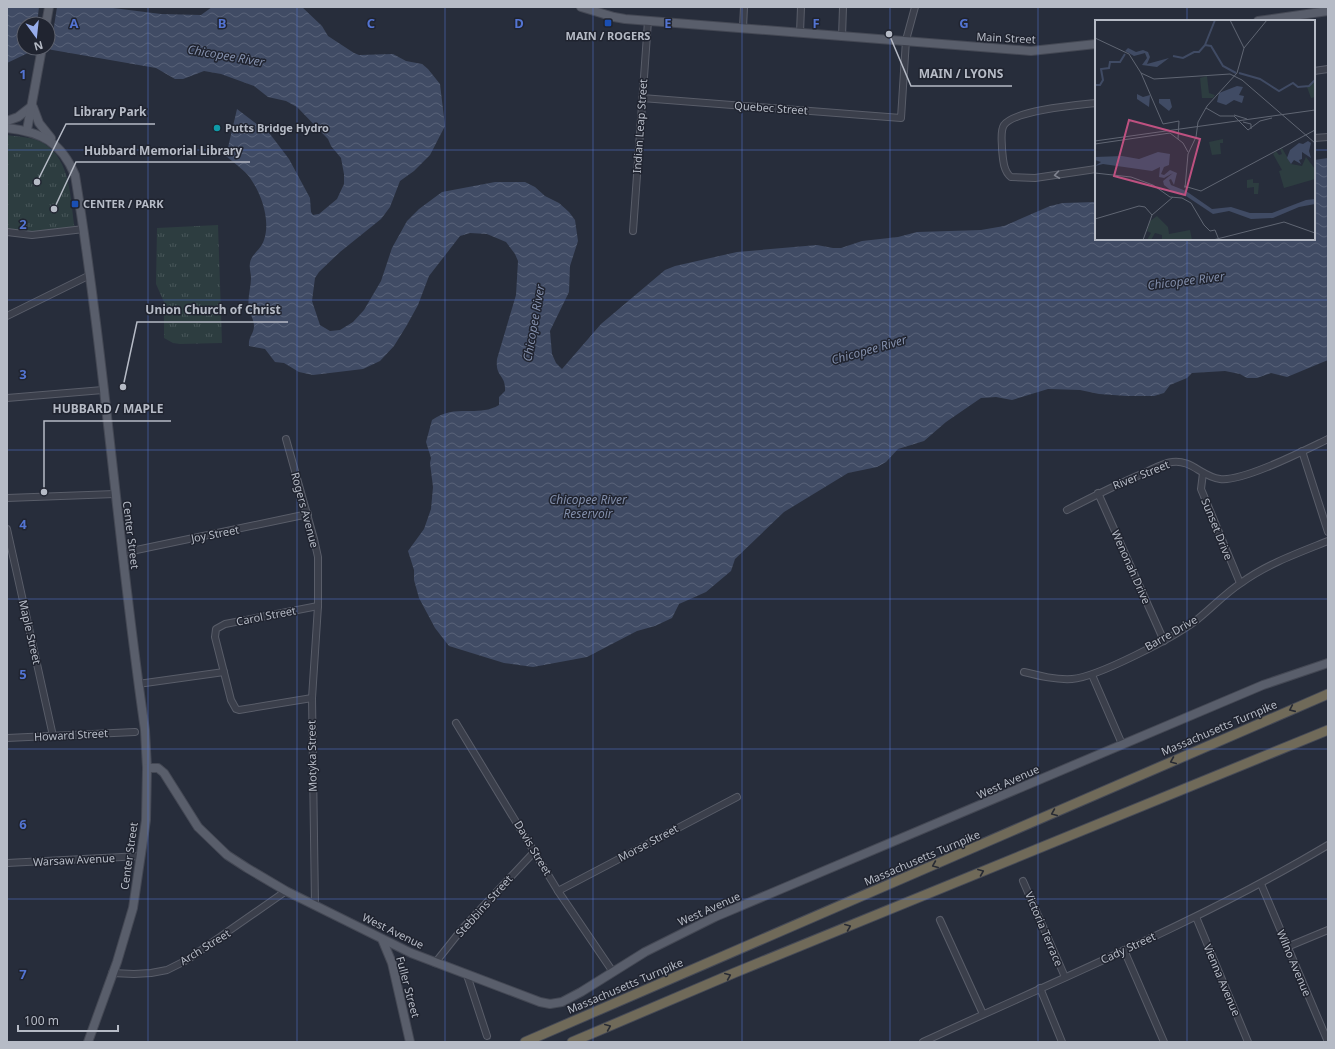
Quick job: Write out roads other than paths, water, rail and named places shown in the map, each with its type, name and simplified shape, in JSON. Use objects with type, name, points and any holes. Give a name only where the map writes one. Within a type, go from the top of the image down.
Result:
[{"type":"highway","name":"Massachusetts Turnpike","points":[[525,1042],[1328,694]]},
{"type":"highway","points":[[572,1042],[734,973],[1328,730]]},
{"type":"main road","name":"Main Street","points":[[582,7],[614,17],[648,21],[842,37],[906,40],[1031,51],[1095,44]]},
{"type":"main road","points":[[1265,20],[1328,11]]},
{"type":"main road","points":[[27,130],[41,56]]},
{"type":"main road","points":[[7,121],[18,117],[32,106]]},
{"type":"main road","points":[[32,106],[39,124],[59,148]]},
{"type":"main road","name":"Center Street","points":[[7,128],[27,130],[41,135],[59,148],[68,159],[75,175],[90,275],[122,553],[145,730],[147,768],[146,821],[133,908],[88,1042]]},
{"type":"main road","name":"West Avenue","points":[[147,768],[158,768],[164,773],[198,827],[227,855],[286,891],[382,939],[435,963],[550,1004],[562,1002],[581,992],[667,940],[715,917],[1263,685],[1328,664]]},
{"type":"main road","name":"Fuller Street","points":[[382,939],[394,969],[410,1042]]},
{"type":"street","points":[[743,28],[744,7]]},
{"type":"street","points":[[800,33],[801,7]]},
{"type":"street","points":[[842,37],[843,7]]},
{"type":"street","points":[[906,40],[915,7]]},
{"type":"street","name":"Indian Leap Street","points":[[633,231],[648,21]]},
{"type":"street","name":"Quebec Street","points":[[642,98],[901,118],[906,40]]},
{"type":"street","points":[[1315,71],[1328,69]]},
{"type":"street","points":[[1095,103],[1031,113],[1009,120],[1005,124],[1001,133],[1006,170],[1011,177],[1035,178],[1095,169]]},
{"type":"street","points":[[1315,138],[1328,137]]},
{"type":"street","points":[[7,232],[32,235],[84,229]]},
{"type":"street","points":[[7,316],[90,275]]},
{"type":"street","points":[[7,398],[103,390]]},
{"type":"street","name":"Rogers Avenue","points":[[286,438],[308,514],[318,557],[318,606]]},
{"type":"street","name":"River Street","points":[[1066,510],[1098,493],[1173,462],[1188,463],[1203,473],[1219,479],[1231,479],[1328,439]]},
{"type":"street","points":[[1302,451],[1328,532]]},
{"type":"street","name":"Sunset Drive","points":[[1203,473],[1201,489],[1240,583]]},
{"type":"street","name":"Wenonah Drive","points":[[1098,493],[1164,641]]},
{"type":"street","points":[[7,498],[115,494]]},
{"type":"street","name":"Joy Street","points":[[122,553],[308,514]]},
{"type":"street","name":"Maple Street","points":[[7,529],[53,736]]},
{"type":"street","name":"Barre Drive","points":[[1024,672],[1046,678],[1065,679],[1092,675],[1164,641],[1194,622],[1240,583],[1284,559],[1328,541]]},
{"type":"street","name":"Carol Street","points":[[224,672],[215,636],[216,628],[225,624],[318,606]]},
{"type":"street","name":"Motyka Street","points":[[315,905],[312,698],[318,606]]},
{"type":"street","points":[[138,684],[224,672],[231,700],[236,709],[240,710],[312,698]]},
{"type":"street","points":[[1092,675],[1122,744]]},
{"type":"street","name":"Davis Street","points":[[456,723],[558,891],[613,972]]},
{"type":"street","name":"Howard Street","points":[[7,738],[135,732]]},
{"type":"street","name":"Morse Street","points":[[558,891],[737,797]]},
{"type":"street","name":"Cady Street","points":[[923,1042],[1196,917],[1261,884],[1328,845]]},
{"type":"street","name":"Stebbins Street","points":[[435,963],[462,929],[535,851]]},
{"type":"street","name":"Warsaw Avenue","points":[[7,863],[141,856]]},
{"type":"street","name":"Victoria Terrace","points":[[1023,881],[1065,977]]},
{"type":"street","name":"Wilno Avenue","points":[[1261,884],[1328,1042]]},
{"type":"street","name":"Arch Street","points":[[112,973],[145,973],[167,970],[193,956],[286,891]]},
{"type":"street","name":"Vienna Avenue","points":[[1196,917],[1248,1042]]},
{"type":"street","points":[[940,920],[983,1014]]},
{"type":"street","points":[[1287,947],[1328,930]]},
{"type":"street","points":[[1124,950],[1164,1042]]},
{"type":"street","points":[[467,975],[487,1036]]},
{"type":"street","points":[[1040,988],[1062,1042]]},
{"type":"water","name":"Chicopee River Reservoir","points":[[7,7],[105,7],[161,14],[201,15],[212,7],[302,7],[322,26],[328,36],[354,53],[359,55],[393,54],[406,61],[422,64],[428,69],[440,84],[445,126],[430,155],[414,171],[400,181],[390,207],[381,219],[340,252],[319,272],[315,278],[312,301],[320,325],[330,331],[340,330],[353,322],[364,310],[381,281],[392,248],[407,221],[419,209],[442,192],[495,182],[525,182],[535,187],[545,196],[559,203],[575,220],[578,241],[570,266],[569,292],[550,331],[552,354],[556,363],[562,369],[601,324],[665,270],[675,266],[737,252],[817,245],[841,248],[862,241],[898,237],[917,232],[981,230],[1004,226],[1050,206],[1063,203],[1095,202],[1095,240],[1315,240],[1315,160],[1328,158],[1328,360],[1287,377],[1271,373],[1257,378],[1247,378],[1240,374],[1225,371],[1192,373],[1187,378],[1170,385],[1164,393],[1154,396],[1127,396],[1099,394],[1080,390],[1048,389],[1012,400],[996,397],[981,398],[946,422],[924,441],[898,449],[886,462],[877,467],[848,473],[784,512],[735,559],[731,571],[706,592],[679,604],[672,618],[655,626],[637,631],[587,657],[533,667],[504,663],[449,646],[435,628],[419,598],[414,580],[414,570],[408,551],[424,529],[431,509],[433,487],[430,463],[431,458],[426,442],[432,420],[450,412],[491,409],[499,405],[499,397],[505,391],[504,382],[498,370],[497,359],[516,295],[518,261],[515,254],[506,242],[487,234],[470,233],[460,236],[429,276],[418,305],[407,325],[394,346],[380,361],[363,369],[313,375],[299,372],[284,363],[275,362],[265,349],[249,346],[249,340],[254,326],[249,304],[251,278],[250,263],[252,257],[261,247],[264,240],[266,232],[265,215],[257,189],[252,181],[245,172],[226,156],[237,109],[270,134],[289,159],[310,198],[311,212],[313,215],[319,214],[337,199],[344,184],[341,158],[331,146],[328,139],[297,107],[286,101],[268,97],[254,86],[221,74],[204,71],[183,79],[175,79],[156,68],[56,51],[56,16],[16,16],[16,56],[22,56],[7,63]]},
{"type":"place","name":"MAIN / ROGERS","points":[[608,23]]},
{"type":"place","name":"MAIN / LYONS","points":[[889,34]]},
{"type":"place","name":"Putts Bridge Hydro","points":[[217,128]]},
{"type":"place","name":"Library Park","points":[[37,182]]},
{"type":"place","name":"CENTER / PARK","points":[[75,204]]},
{"type":"place","name":"Hubbard Memorial Library","points":[[54,209]]},
{"type":"place","name":"Union Church of Christ","points":[[123,387]]},
{"type":"place","name":"HUBBARD / MAPLE","points":[[44,492]]},
{"type":"water label","name":"Chicopee River","points":[[226,56]]},
{"type":"water label","name":"Chicopee River","points":[[1186,281]]},
{"type":"water label","name":"Chicopee River","points":[[534,323]]},
{"type":"water label","name":"Chicopee River","points":[[869,350]]}]
